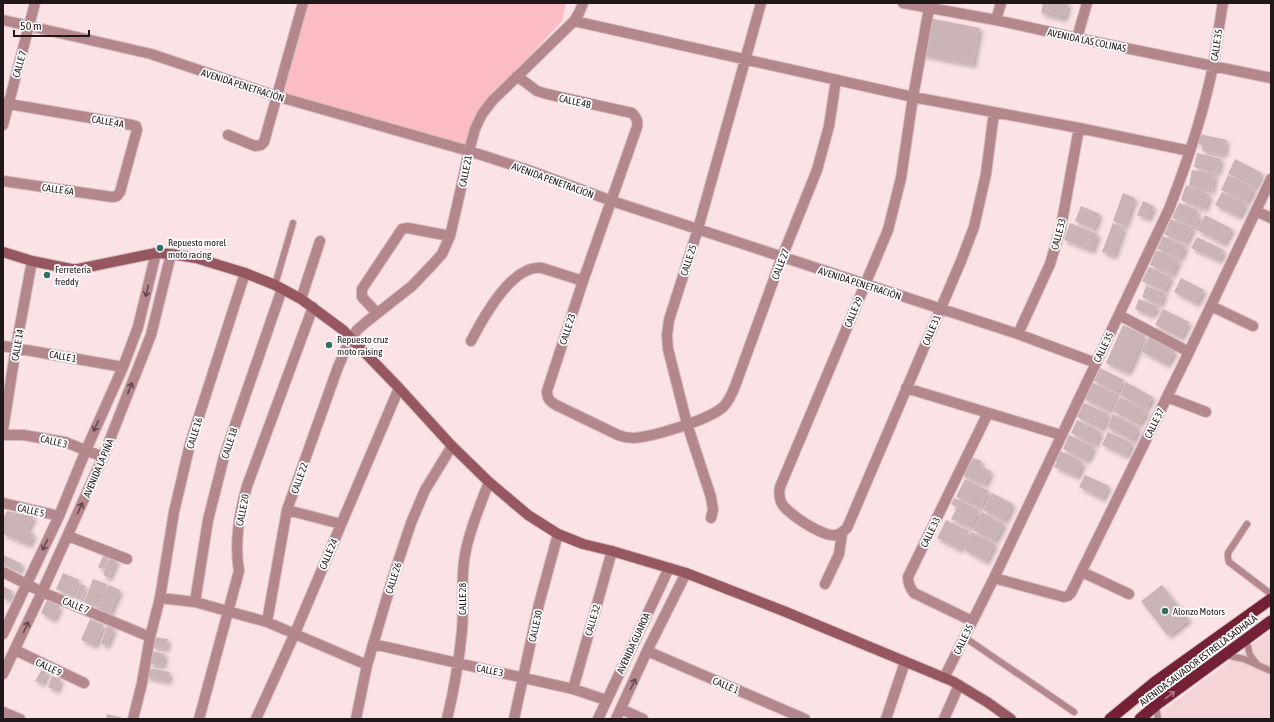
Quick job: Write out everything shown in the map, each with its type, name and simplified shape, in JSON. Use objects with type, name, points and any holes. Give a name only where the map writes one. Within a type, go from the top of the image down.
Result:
[{"type":"highway","name":"AVENIDA SALVADOR ESTRELLA SADHALÁ","points":[[1110,719],[1155,682],[1271,599]]},
{"type":"highway","name":"AVENIDA SALVADOR ESTRELLA SADHALÁ","points":[[1140,719],[1156,705],[1271,621]]},
{"type":"main road","points":[[3,252],[32,261],[72,269],[156,253],[172,254],[196,258],[245,273],[279,287],[313,307],[343,330],[452,446],[489,482],[528,515],[558,534],[583,544],[686,573],[786,612],[944,678],[987,702],[1011,719]]},
{"type":"street","name":"CALLE 7","points":[[3,124],[6,103],[35,3]]},
{"type":"street","points":[[228,135],[255,146],[261,145],[266,136],[303,3]]},
{"type":"street","name":"CALLE 21","points":[[351,339],[357,330],[412,286],[442,254],[450,236],[460,197],[469,151],[478,121],[486,107],[574,21],[579,14],[583,3]]},
{"type":"street","name":"CALLE 25","points":[[711,518],[713,510],[711,497],[687,424],[668,349],[667,334],[669,320],[698,229],[761,3]]},
{"type":"street","name":"AVENIDA LAS COLINAS","points":[[902,3],[930,6],[1213,67],[1271,78]]},
{"type":"street","points":[[996,20],[1001,3]]},
{"type":"street","points":[[1077,38],[1087,3]]},
{"type":"street","name":"CALLE 35","points":[[944,678],[994,578],[1169,209],[1190,151],[1213,67],[1223,3]]},
{"type":"street","name":"CALLE 29","points":[[839,534],[824,534],[792,515],[784,507],[780,500],[780,487],[888,230],[901,178],[913,97],[930,6]]},
{"type":"street","name":"AVENIDA PENETRACIÓN","points":[[3,20],[151,54],[276,96],[469,151],[528,170],[612,201],[1018,334],[1096,362]]},
{"type":"street","points":[[574,21],[913,97],[1079,128],[1190,151]]},
{"type":"street","name":"CALLE 4B","points":[[517,76],[537,90],[547,94],[632,113],[636,117]]},
{"type":"street","name":"CALLE 27","points":[[687,424],[715,413],[724,406],[734,389],[782,257],[817,170],[829,126],[836,80]]},
{"type":"street","name":"CALLE 4A","points":[[6,103],[136,126],[137,130],[120,192],[117,196],[112,196]]},
{"type":"street","name":"CALLE 31","points":[[839,534],[846,528],[974,227],[986,174],[994,112]]},
{"type":"street","name":"CALLE 23","points":[[636,117],[638,121],[637,128],[582,281],[547,391],[547,397],[556,405],[624,437],[634,438],[659,433],[687,424]]},
{"type":"street","name":"CALLE 33","points":[[1018,334],[1050,264],[1061,227],[1079,128]]},
{"type":"street","name":"CALLE 37","points":[[994,578],[1064,596],[1068,596],[1071,593],[1189,352],[1271,178]]},
{"type":"street","name":"CALLE 6A","points":[[3,181],[112,196]]},
{"type":"street","points":[[1256,211],[1271,218]]},
{"type":"street","points":[[377,313],[362,297],[362,289],[402,229],[408,228],[450,236]]},
{"type":"street","points":[[301,299],[320,241]]},
{"type":"street","name":"AVENIDA LA PIÑA","points":[[3,634],[59,516],[86,450],[123,367],[138,327],[156,253]]},
{"type":"street","name":"AVENIDA LA PIÑA","points":[[3,674],[68,536],[103,457],[151,335],[172,254]]},
{"type":"street","name":"CALLE 14","points":[[3,430],[32,261]]},
{"type":"street","points":[[471,341],[480,324],[502,292],[524,271],[532,268],[542,268],[582,281]]},
{"type":"street","name":"CALLE 16","points":[[133,719],[142,683],[150,636],[160,598],[174,512],[190,444],[245,273]]},
{"type":"street","name":"CALLE 18","points":[[195,602],[208,520],[224,457],[279,287]]},
{"type":"street","points":[[1211,306],[1253,326]]},
{"type":"street","name":"CALLE 20","points":[[199,719],[239,571],[237,540],[243,501],[313,307]]},
{"type":"street","points":[[1119,315],[1189,352]]},
{"type":"street","name":"CALLE 22","points":[[266,622],[287,510],[338,367],[351,339]]},
{"type":"street","name":"CALLE 1","points":[[3,346],[123,367]]},
{"type":"street","name":"CALLE 24","points":[[256,719],[295,633],[399,388]]},
{"type":"street","points":[[906,388],[1061,435]]},
{"type":"street","points":[[1167,397],[1206,412]]},
{"type":"street","name":"CALLE 33","points":[[972,621],[914,593],[908,583],[908,577],[988,413]]},
{"type":"street","name":"CALLE 3","points":[[3,435],[23,435],[65,442],[103,457]]},
{"type":"street","name":"CALLE 26","points":[[356,719],[367,665],[393,576],[414,517],[426,490],[452,446]]},
{"type":"street","name":"CALLE 28","points":[[447,719],[458,664],[462,631],[464,559],[480,503],[489,482]]},
{"type":"street","name":"CALLE 5","points":[[3,504],[59,516]]},
{"type":"street","points":[[287,510],[341,524]]},
{"type":"street","name":"CALLE 30","points":[[514,719],[539,604],[558,534]]},
{"type":"street","points":[[825,584],[839,554],[839,534]]},
{"type":"street","points":[[68,536],[127,559]]},
{"type":"street","name":"CALLE 32","points":[[573,689],[612,551]]},
{"type":"street","name":"AVENIDA GUAROA","points":[[598,719],[669,568]]},
{"type":"street","name":"CALLE 7","points":[[3,572],[42,592],[150,636]]},
{"type":"street","points":[[1082,572],[1129,594]]},
{"type":"street","name":"AVENIDA GUAROA","points":[[616,719],[647,651],[686,573]]},
{"type":"street","points":[[160,598],[195,602],[266,622],[295,633],[367,665]]},
{"type":"street","name":"CALLE 3","points":[[373,644],[573,689],[606,700]]},
{"type":"street","name":"CALLE 9","points":[[15,650],[84,683]]},
{"type":"street","name":"CALLE 1","points":[[647,651],[805,719]]},
{"type":"street","points":[[886,719],[905,662]]},
{"type":"street","points":[[944,719],[958,685]]},
{"type":"street","points":[[621,709],[643,719]]},
{"type":"street","points":[[3,712],[20,719]]},
{"type":"lane","points":[[279,287],[293,223]]},
{"type":"lane","points":[[1247,524],[1228,553],[1229,562],[1271,594]]},
{"type":"lane","points":[[964,637],[1074,712]]},
{"type":"lane","points":[[1246,639],[1250,655],[1258,665]]},
{"type":"lane","points":[[1224,655],[1244,659],[1271,671]]},
{"type":"lane","points":[[1156,705],[1158,719]]},
{"type":"shaded area","points":[[304,3],[566,3],[562,21],[477,112],[466,146],[281,92]]},
{"type":"shaded area","points":[[1271,631],[1271,719],[1152,719]]},
{"type":"building","points":[[1043,3],[1069,3],[1064,19],[1041,13]]},
{"type":"building","points":[[929,18],[980,28],[973,65],[922,55]]},
{"type":"building","points":[[1199,134],[1227,140],[1224,155],[1202,151],[1203,145],[1197,144]]},
{"type":"building","points":[[1197,153],[1221,159],[1218,173],[1194,167]]},
{"type":"building","points":[[1235,159],[1262,173],[1255,187],[1228,174]]},
{"type":"building","points":[[1192,170],[1215,174],[1212,191],[1189,186]]},
{"type":"building","points":[[1228,175],[1254,188],[1247,202],[1221,190]]},
{"type":"building","points":[[1186,185],[1210,195],[1205,209],[1181,200]]},
{"type":"building","points":[[1222,192],[1246,204],[1239,217],[1215,205]]},
{"type":"building","points":[[1123,193],[1135,198],[1125,226],[1113,221]]},
{"type":"building","points":[[1143,201],[1154,206],[1148,219],[1137,215]]},
{"type":"building","points":[[1179,203],[1198,210],[1196,215],[1200,217],[1196,227],[1172,218]]},
{"type":"building","points":[[1081,206],[1100,214],[1094,229],[1075,221]]},
{"type":"building","points":[[1205,215],[1232,229],[1224,244],[1197,230]]},
{"type":"building","points":[[1171,219],[1193,228],[1186,243],[1164,234]]},
{"type":"building","points":[[1070,223],[1098,234],[1092,251],[1064,240]]},
{"type":"building","points":[[1113,223],[1124,228],[1114,256],[1102,252]]},
{"type":"building","points":[[1163,236],[1186,246],[1180,259],[1157,249]]},
{"type":"building","points":[[1197,237],[1224,250],[1219,261],[1191,248]]},
{"type":"building","points":[[1156,250],[1179,261],[1172,275],[1150,265]]},
{"type":"building","points":[[1149,267],[1171,277],[1165,291],[1142,281]]},
{"type":"building","points":[[1181,278],[1204,290],[1197,304],[1174,292]]},
{"type":"building","points":[[1146,286],[1165,293],[1160,305],[1142,297]]},
{"type":"building","points":[[1139,299],[1158,307],[1152,316],[1135,309]]},
{"type":"building","points":[[1163,309],[1189,322],[1181,338],[1155,325]]},
{"type":"building","points":[[1123,325],[1145,335],[1128,373],[1106,363]]},
{"type":"building","points":[[1149,337],[1175,351],[1167,365],[1141,351]]},
{"type":"building","points":[[1100,368],[1124,380],[1117,393],[1094,381]]},
{"type":"building","points":[[1091,382],[1117,394],[1109,411],[1083,398]]},
{"type":"building","points":[[1126,382],[1153,397],[1146,409],[1120,395]]},
{"type":"building","points":[[1120,397],[1147,411],[1139,425],[1113,411]]},
{"type":"building","points":[[1084,403],[1109,414],[1102,429],[1077,417]]},
{"type":"building","points":[[1113,414],[1139,428],[1133,441],[1107,427]]},
{"type":"building","points":[[1077,420],[1101,432],[1095,445],[1071,433]]},
{"type":"building","points":[[1108,432],[1132,443],[1126,456],[1102,445]]},
{"type":"building","points":[[1069,435],[1094,447],[1087,461],[1063,449]]},
{"type":"building","points":[[1060,451],[1078,459],[1077,460],[1083,463],[1077,477],[1054,467]]},
{"type":"building","points":[[970,457],[982,461],[980,466],[991,471],[985,485],[963,476]]},
{"type":"building","points":[[1085,475],[1109,486],[1102,499],[1079,487]]},
{"type":"building","points":[[965,479],[989,491],[981,508],[956,497]]},
{"type":"building","points":[[992,493],[1013,504],[1005,521],[983,510]]},
{"type":"building","points":[[954,498],[979,510],[971,528],[951,519],[957,507],[951,504]]},
{"type":"building","points":[[7,511],[34,516],[27,531],[34,534],[29,545],[3,534],[3,519]]},
{"type":"building","points":[[982,512],[1004,524],[995,541],[973,530]]},
{"type":"building","points":[[946,520],[969,531],[960,550],[937,538]]},
{"type":"building","points":[[972,532],[995,544],[986,562],[963,549]]},
{"type":"building","points":[[104,554],[109,556],[103,569],[98,567]]},
{"type":"building","points":[[3,555],[22,564],[19,572],[3,565]]},
{"type":"building","points":[[111,557],[117,560],[109,578],[103,575]]},
{"type":"building","points":[[63,573],[79,580],[72,596],[56,589]]},
{"type":"building","points":[[93,579],[107,584],[98,608],[84,602]]},
{"type":"building","points":[[81,584],[86,586],[80,600],[75,597]]},
{"type":"building","points":[[109,585],[120,590],[110,614],[99,609]]},
{"type":"building","name":"Alonzo Motors","points":[[1162,585],[1189,620],[1168,636],[1141,601]]},
{"type":"building","points":[[3,586],[12,591],[8,600],[3,598]]},
{"type":"building","points":[[47,600],[60,606],[54,620],[41,613]]},
{"type":"building","points":[[90,619],[104,625],[95,646],[81,640]]},
{"type":"building","points":[[107,626],[114,628],[107,646],[101,644]]},
{"type":"building","points":[[154,637],[168,639],[166,649],[152,647]]},
{"type":"building","points":[[151,651],[165,654],[163,666],[149,664]]},
{"type":"building","points":[[148,668],[170,672],[168,682],[146,677]]},
{"type":"building","points":[[42,669],[48,672],[42,684],[35,681]]},
{"type":"building","points":[[52,676],[61,679],[57,691],[48,687]]},
{"type":"building","points":[[107,714],[123,718],[123,719],[106,719]]},
{"type":"place","name":"Repuesto morel moto racing","points":[[160,248]]},
{"type":"place","name":"Ferretería freddy","points":[[47,275]]},
{"type":"place","name":"Repuesto cruz moto raising","points":[[329,345]]},
{"type":"place","name":"Alonzo Motors","points":[[1165,611]]}]
